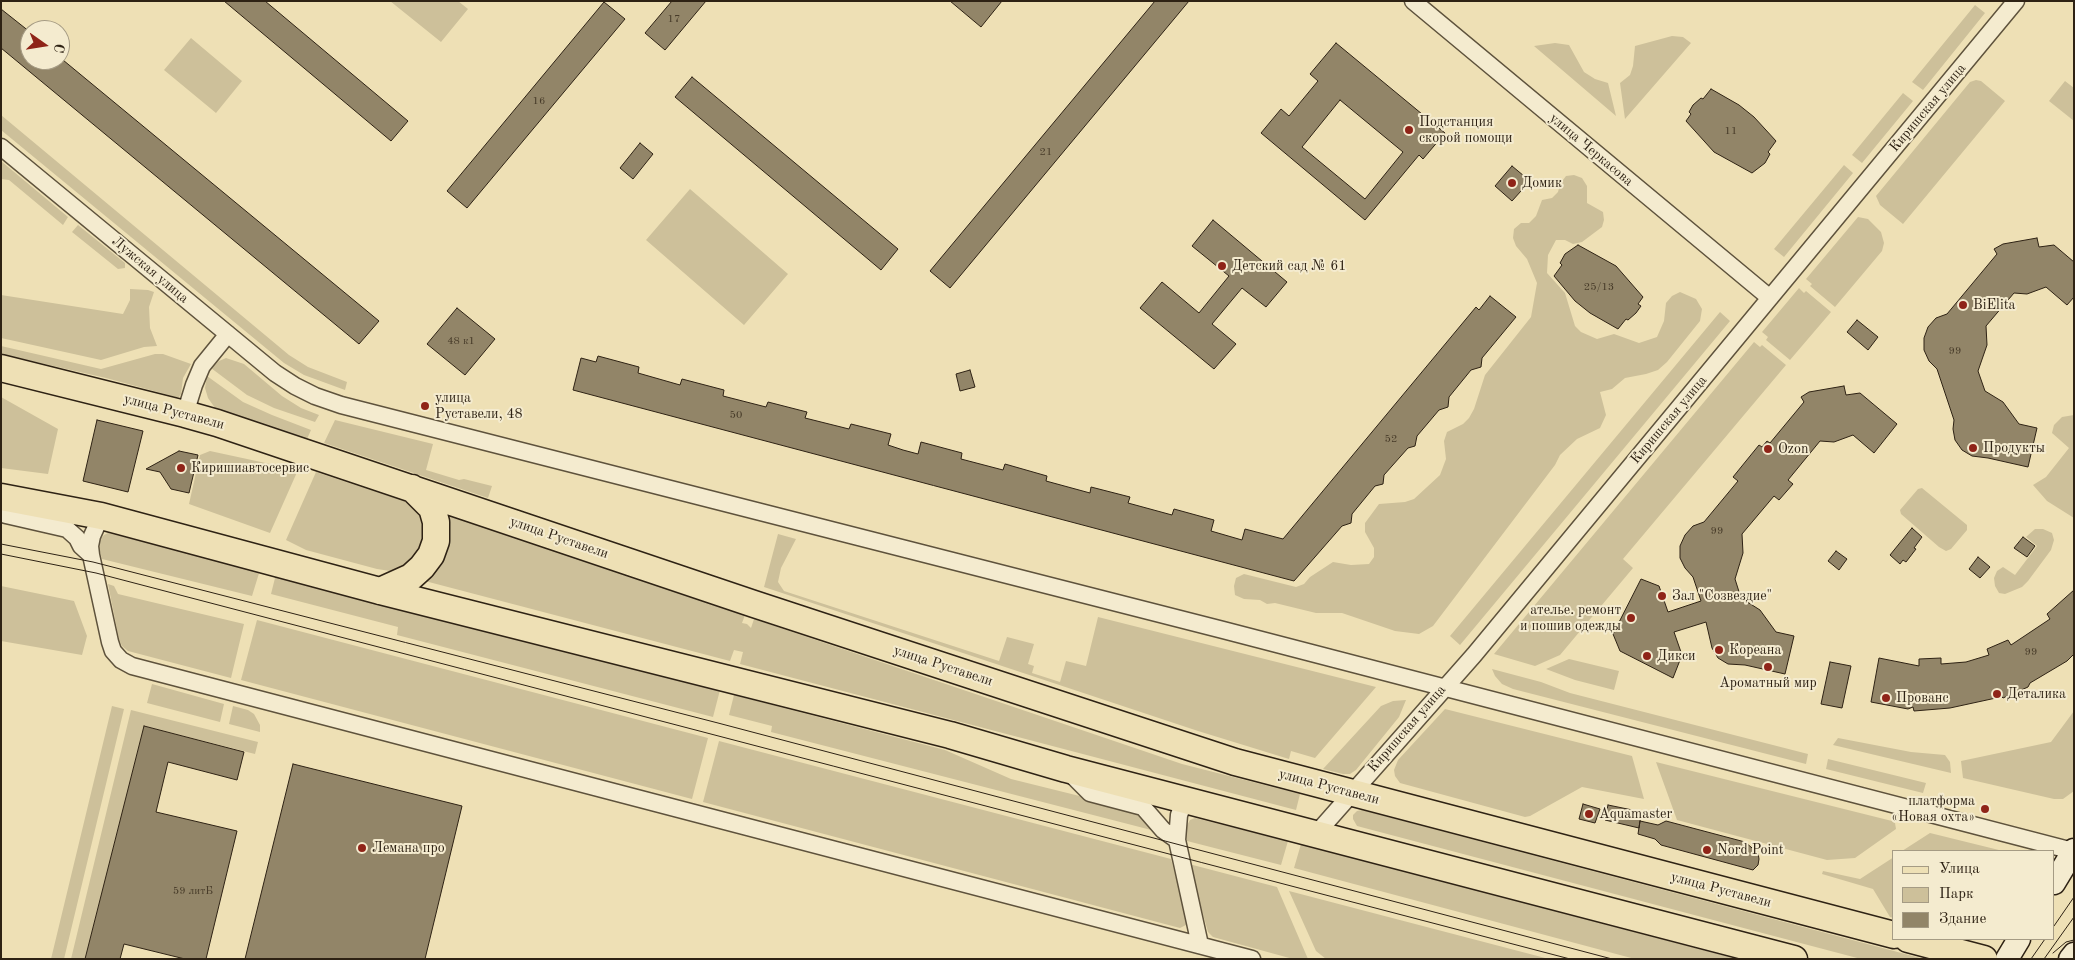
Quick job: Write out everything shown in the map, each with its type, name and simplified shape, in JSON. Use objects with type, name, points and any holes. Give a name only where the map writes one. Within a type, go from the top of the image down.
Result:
[{"type":"main road","name":"улица Руставели","points":[[1,368],[185,414],[1190,748],[1351,793],[1892,934]]},
{"type":"main road","points":[[380,591],[411,577],[431,555],[436,541],[436,522],[432,508],[412,488]]},
{"type":"main road","points":[[1,497],[101,516],[380,591],[940,732],[1066,769],[1794,959]]},
{"type":"main road","points":[[2055,881],[2073,851]]},
{"type":"main road","points":[[1912,940],[1984,959]]},
{"type":"main road","points":[[2007,959],[2018,940]]},
{"type":"main road","points":[[2070,959],[2074,954]]},
{"type":"street","name":"улица Черкасова","points":[[1413,1],[1770,298]]},
{"type":"street","name":"Киришская улица","points":[[1316,834],[1474,655],[2016,1]]},
{"type":"street","name":"Лужская улица","points":[[1,147],[228,334]]},
{"type":"street","points":[[185,414],[202,366],[228,334],[295,386],[315,396],[341,405],[1223,630],[2073,851]]},
{"type":"street","points":[[1,511],[6,515],[67,529],[91,555]]},
{"type":"street","points":[[101,516],[92,536],[91,555],[113,651],[121,660],[132,666],[1252,959]]},
{"type":"street","points":[[1066,769],[1090,793],[1143,807],[1163,830],[1177,840]]},
{"type":"street","points":[[1185,800],[1179,815],[1177,840],[1200,945]]},
{"type":"green space","points":[[390,1],[458,1],[468,9],[441,42]]},
{"type":"green space","points":[[1975,5],[1985,13],[1923,90],[1912,82]]},
{"type":"green space","points":[[1672,36],[1683,37],[1691,43],[1625,119],[1620,83],[1630,75],[1635,46]]},
{"type":"green space","points":[[191,38],[242,81],[216,113],[164,70]]},
{"type":"green space","points":[[1555,43],[1569,45],[1584,72],[1595,79],[1608,83],[1616,116],[1534,46]]},
{"type":"green space","points":[[1981,81],[2005,101],[1903,224],[1880,205],[1876,196],[1970,82]]},
{"type":"green space","points":[[2065,81],[2074,88],[2074,121],[2049,101]]},
{"type":"green space","points":[[1903,93],[1913,101],[1862,163],[1852,155]]},
{"type":"green space","points":[[1,115],[289,355],[308,367],[347,382],[345,390],[304,375],[284,363],[1,130]]},
{"type":"green space","points":[[1,161],[68,217],[63,225],[9,180],[1,179]]},
{"type":"green space","points":[[1844,165],[1853,173],[1784,257],[1774,249]]},
{"type":"green space","points":[[1574,175],[1582,178],[1587,186],[1587,203],[1603,212],[1604,220],[1602,227],[1582,242],[1573,244],[1565,240],[1556,240],[1548,255],[1547,273],[1565,293],[1575,326],[1581,332],[1597,339],[1614,334],[1639,343],[1657,337],[1664,321],[1666,303],[1672,296],[1680,292],[1696,299],[1702,309],[1700,321],[1667,362],[1658,370],[1625,378],[1612,389],[1600,392],[1606,415],[1600,428],[1577,439],[1560,455],[1555,465],[1433,626],[1419,634],[1395,631],[1342,613],[1316,613],[1275,603],[1267,604],[1260,600],[1244,599],[1235,595],[1234,586],[1236,578],[1244,574],[1296,587],[1304,584],[1310,577],[1333,562],[1351,565],[1369,564],[1374,557],[1374,548],[1365,532],[1365,523],[1379,504],[1405,502],[1414,499],[1440,475],[1446,459],[1444,441],[1447,432],[1463,424],[1469,418],[1474,409],[1485,375],[1531,317],[1537,283],[1527,259],[1516,246],[1513,238],[1514,229],[1521,223],[1529,223],[1536,216],[1542,200],[1552,198],[1558,192],[1560,184],[1566,176]]},
{"type":"green space","points":[[690,189],[788,274],[744,325],[646,240]]},
{"type":"green space","points":[[1858,217],[1868,219],[1881,232],[1884,243],[1882,251],[1835,307],[1810,286],[1812,284],[1806,279]]},
{"type":"green space","points":[[78,225],[125,263],[125,268],[118,269],[72,232]]},
{"type":"green space","points":[[1799,288],[1804,293],[1806,291],[1831,312],[1790,360],[1766,340],[1768,337],[1762,332]]},
{"type":"green space","points":[[130,289],[154,292],[149,307],[150,328],[157,346],[144,347],[101,360],[1,338],[1,295],[123,314],[130,300]]},
{"type":"green space","points":[[1720,312],[1730,321],[1460,645],[1450,636]]},
{"type":"green space","points":[[1754,342],[1760,347],[1762,345],[1786,365],[1623,559],[1633,568],[1560,655],[1535,666],[1494,654]]},
{"type":"green space","points":[[1,346],[101,369],[155,354],[163,354],[191,364],[183,378],[181,394],[179,397],[176,397],[106,378],[1,354]]},
{"type":"green space","points":[[226,358],[244,364],[282,396],[301,408],[319,415],[315,422],[274,408],[247,395],[211,368]]},
{"type":"green space","points":[[207,376],[243,402],[311,430],[307,439],[215,408],[208,398],[205,388]]},
{"type":"green space","points":[[1,397],[58,429],[48,474],[1,468]]},
{"type":"green space","points":[[2074,415],[2074,518],[2047,501],[2033,485],[2046,477],[2069,448],[2052,433],[2054,425],[2062,417]]},
{"type":"green space","points":[[335,420],[433,444],[426,470],[459,480],[464,479],[492,486],[488,498],[324,443]]},
{"type":"green space","points":[[210,451],[298,470],[270,533],[189,504],[200,455]]},
{"type":"green space","points":[[316,472],[410,503],[424,521],[421,547],[413,559],[404,566],[390,571],[306,550],[286,540]]},
{"type":"green space","points":[[1922,488],[1967,525],[1967,530],[1951,549],[1946,551],[1939,547],[1901,514],[1900,510],[1918,489]]},
{"type":"green space","points":[[448,515],[745,615],[742,623],[747,624],[751,628],[754,619],[1182,764],[1300,794],[1296,810],[740,664],[743,652],[734,650],[730,661],[425,581],[449,527]]},
{"type":"green space","points":[[2035,529],[2043,529],[2052,533],[2054,540],[2051,550],[2022,587],[2005,594],[1999,593],[1995,586],[1994,578],[1997,571],[2003,567],[2015,575],[2037,546],[2026,537]]},
{"type":"green space","points":[[108,533],[260,570],[252,596],[102,559],[99,548],[100,540]]},
{"type":"green space","points":[[778,534],[796,539],[781,568],[778,582],[784,591],[999,661],[1007,637],[1034,644],[1028,664],[1034,666],[1032,673],[1060,682],[1066,661],[1086,666],[1098,617],[1376,687],[1315,758],[1291,751],[1289,759],[1198,731],[764,587]]},
{"type":"green space","points":[[276,574],[720,690],[713,717],[397,635],[398,627],[271,594]]},
{"type":"green space","points":[[108,584],[114,586],[118,594],[244,624],[231,678],[128,651],[122,646],[119,639]]},
{"type":"green space","points":[[1,586],[74,601],[87,636],[82,655],[1,641]]},
{"type":"green space","points":[[257,620],[708,738],[692,799],[241,680]]},
{"type":"green space","points":[[1569,659],[1619,671],[1614,690],[1575,680],[1546,669]]},
{"type":"green space","points":[[1492,669],[1541,682],[1570,693],[1808,754],[1806,764],[1513,689],[1502,684]]},
{"type":"green space","points":[[152,684],[224,704],[220,722],[147,703]]},
{"type":"green space","points":[[734,695],[945,750],[1011,779],[1132,809],[1146,817],[1159,832],[771,732],[772,726],[729,715]]},
{"type":"green space","points":[[1406,700],[1399,717],[1356,770],[1350,774],[1343,774],[1323,769],[1381,706],[1393,701]]},
{"type":"green space","points":[[112,706],[124,709],[64,959],[51,959]]},
{"type":"green space","points":[[233,706],[248,710],[254,714],[260,725],[260,732],[229,724]]},
{"type":"green space","points":[[1445,709],[1632,756],[1644,799],[1582,787],[1525,817],[1400,783],[1395,776],[1394,770],[1398,760]]},
{"type":"green space","points":[[131,710],[258,742],[255,754],[144,726],[85,959],[71,959]]},
{"type":"green space","points":[[2074,711],[2074,791],[2063,799],[2054,799],[1963,778],[1961,761],[2051,742]]},
{"type":"green space","points":[[1838,738],[1911,752],[1945,755],[1950,762],[1951,773],[1833,745]]},
{"type":"green space","points":[[719,741],[1171,859],[1187,920],[1186,925],[1180,928],[703,802]]},
{"type":"green space","points":[[1828,759],[1926,783],[1923,793],[1826,769]]},
{"type":"green space","points":[[1656,762],[1892,821],[1895,823],[1896,829],[1855,858],[1827,860],[1677,820]]},
{"type":"green space","points":[[1362,810],[1924,959],[1861,959],[1357,826],[1353,815],[1357,811]]},
{"type":"green space","points":[[1195,818],[1288,841],[1281,865],[1187,841],[1184,831],[1190,820]]},
{"type":"green space","points":[[1930,833],[1999,850],[1904,850]]},
{"type":"green space","points":[[1301,844],[1737,959],[1635,959],[1294,868]]},
{"type":"green space","points":[[1892,858],[1892,918],[1873,889],[1822,874],[1823,871],[1860,879]]},
{"type":"green space","points":[[1189,864],[1277,887],[1308,959],[1293,959],[1213,937],[1208,932]]},
{"type":"green space","points":[[1289,891],[1549,959],[1326,959],[1316,951]]},
{"type":"building","points":[[224,1],[265,1],[408,121],[391,141]]},
{"type":"building","points":[[672,1],[706,1],[665,50],[645,33]]},
{"type":"building","points":[[950,1],[1002,1],[981,27]]},
{"type":"building","points":[[1155,1],[1189,1],[950,288],[930,271]]},
{"type":"building","points":[[604,2],[625,19],[467,208],[447,191]]},
{"type":"building","points":[[1,9],[20,24],[20,64],[1,48]]},
{"type":"building","name":"Подстанция скорой помощи","points":[[1336,43],[1445,133],[1423,159],[1419,155],[1365,220],[1261,133],[1281,109],[1289,116],[1318,81],[1310,74]],"holes":[[[1340,100],[1403,152],[1365,199],[1302,147]]]},
{"type":"building","points":[[70,66],[379,321],[359,344],[28,70],[70,70]]},
{"type":"building","points":[[692,77],[898,249],[881,270],[675,97]]},
{"type":"building","points":[[1711,89],[1739,105],[1754,117],[1776,141],[1768,152],[1770,154],[1765,163],[1752,173],[1714,152],[1686,121],[1691,114],[1689,112],[1693,105],[1701,98],[1703,99]]},
{"type":"building","points":[[640,143],[653,154],[633,179],[620,168]]},
{"type":"building","name":"Домик","points":[[1512,166],[1530,181],[1512,201],[1495,186]]},
{"type":"building","points":[[1213,220],[1287,282],[1266,307],[1242,288],[1212,324],[1236,344],[1214,369],[1140,308],[1162,282],[1199,313],[1229,276],[1192,246]]},
{"type":"building","points":[[2037,238],[2039,247],[2054,245],[2074,262],[2074,297],[2067,305],[2046,287],[2027,294],[2014,293],[1986,326],[1987,345],[1978,371],[1985,391],[2003,402],[2019,424],[2037,428],[2028,467],[1972,456],[1962,450],[1955,440],[1954,420],[1937,369],[1929,361],[1924,350],[1924,338],[1928,327],[1936,318],[1947,314],[1997,254],[1994,249],[2003,244]]},
{"type":"building","points":[[1578,245],[1616,266],[1643,297],[1638,304],[1641,306],[1636,313],[1628,320],[1626,319],[1618,329],[1590,313],[1575,301],[1554,276],[1562,265],[1560,263],[1565,254]]},
{"type":"building","points":[[1490,296],[1516,317],[1482,358],[1481,367],[1471,370],[1449,397],[1448,407],[1439,410],[1417,436],[1415,446],[1408,448],[1384,475],[1383,484],[1375,486],[1352,514],[1351,523],[1342,526],[1294,581],[573,390],[581,358],[596,362],[598,356],[639,367],[638,373],[680,385],[682,379],[724,390],[723,396],[766,407],[768,402],[807,412],[805,418],[849,429],[851,424],[891,434],[888,445],[903,450],[918,454],[921,442],[962,453],[961,459],[1003,470],[1005,464],[1047,476],[1046,481],[1090,493],[1091,487],[1130,497],[1128,503],[1172,515],[1174,509],[1214,520],[1211,531],[1242,540],[1245,529],[1283,539],[1476,307],[1479,310]]},
{"type":"building","points":[[457,308],[495,339],[465,375],[427,344]]},
{"type":"building","points":[[1857,320],[1878,337],[1868,350],[1847,332]]},
{"type":"building","points":[[970,370],[975,387],[960,391],[956,374]]},
{"type":"building","points":[[1844,386],[1846,395],[1860,393],[1897,424],[1874,453],[1853,435],[1834,442],[1820,441],[1788,480],[1793,484],[1779,500],[1774,496],[1742,534],[1743,553],[1735,579],[1741,598],[1760,610],[1776,632],[1794,636],[1785,674],[1745,665],[1728,664],[1718,658],[1712,648],[1706,622],[1674,632],[1682,655],[1673,678],[1620,651],[1613,634],[1641,579],[1659,586],[1668,612],[1701,601],[1693,577],[1685,568],[1680,558],[1680,546],[1685,535],[1693,526],[1704,522],[1738,481],[1733,477],[1759,445],[1762,447],[1767,441],[1770,443],[1804,402],[1801,397],[1809,392]]},
{"type":"building","points":[[97,420],[143,431],[128,492],[83,481]]},
{"type":"building","name":"Киришиавтосервис","points":[[179,451],[198,455],[189,493],[171,489],[160,472],[146,469]]},
{"type":"building","points":[[1912,528],[1922,537],[1906,562],[1903,560],[1900,564],[1890,555]]},
{"type":"building","points":[[2023,537],[2035,546],[2027,557],[2014,548]]},
{"type":"building","points":[[1836,551],[1847,559],[1839,570],[1828,561]]},
{"type":"building","points":[[1978,557],[1990,567],[1980,578],[1969,569]]},
{"type":"building","points":[[2074,590],[2074,654],[2067,661],[2030,683],[2028,687],[2003,698],[2000,695],[1996,698],[1950,708],[1914,711],[1913,707],[1908,709],[1871,702],[1879,658],[1919,666],[1919,659],[1941,658],[1941,664],[1966,662],[1989,655],[1987,649],[2008,640],[2011,645],[2050,619],[2047,614]]},
{"type":"building","points":[[1830,662],[1851,666],[1842,708],[1821,704]]},
{"type":"building","points":[[144,726],[244,752],[237,780],[168,762],[156,812],[237,831],[206,959],[185,959],[124,944],[120,959],[85,959]]},
{"type":"building","name":"Лемана про","points":[[293,764],[462,806],[425,959],[245,959]]},
{"type":"building","name":"Aquamaster","points":[[1583,804],[1600,809],[1595,823],[1579,819]]},
{"type":"building","points":[[1608,805],[1642,812],[1640,821],[1658,825],[1666,821],[1745,842],[1758,853],[1758,865],[1753,870],[1661,845],[1655,839],[1638,834],[1639,828],[1605,820]]},
{"type":"tram line","points":[[1,544],[93,562],[718,723],[1612,959]]},
{"type":"tram line","points":[[1,554],[96,573],[1570,959]]},
{"type":"tram line","points":[[2055,925],[2074,897]]},
{"type":"tram line","points":[[2044,959],[2074,917]]},
{"type":"tram line","points":[[2031,959],[2044,940]]},
{"type":"tram line","points":[[2053,953],[2066,942],[2074,940]]},
{"type":"place","name":"Подстанция скорой помощи","points":[[1409,130]]},
{"type":"place","name":"Домик","points":[[1512,183]]},
{"type":"place","name":"Детский сад № 61","points":[[1222,266]]},
{"type":"place","name":"BiElita","points":[[1963,305]]},
{"type":"place","name":"улица Руставели, 48","points":[[425,406]]},
{"type":"place","name":"Продукты","points":[[1973,448]]},
{"type":"place","name":"Ozon","points":[[1768,449]]},
{"type":"place","name":"Киришиавтосервис","points":[[181,468]]},
{"type":"place","name":"Зал \"Созвездие\"","points":[[1662,596]]},
{"type":"place","name":"ателье. ремонт и пошив одежды","points":[[1631,618]]},
{"type":"place","name":"Кореана","points":[[1719,650]]},
{"type":"place","name":"Дикси","points":[[1647,656]]},
{"type":"place","name":"Ароматный мир","points":[[1768,667]]},
{"type":"place","name":"Деталика","points":[[1997,694]]},
{"type":"place","name":"Прованс","points":[[1886,698]]},
{"type":"place","name":"платформа «Новая охта»","points":[[1985,809]]},
{"type":"place","name":"Aquamaster","points":[[1589,814]]},
{"type":"place","name":"Лемана про","points":[[362,848]]},
{"type":"place","name":"Nord Point","points":[[1707,850]]}]
